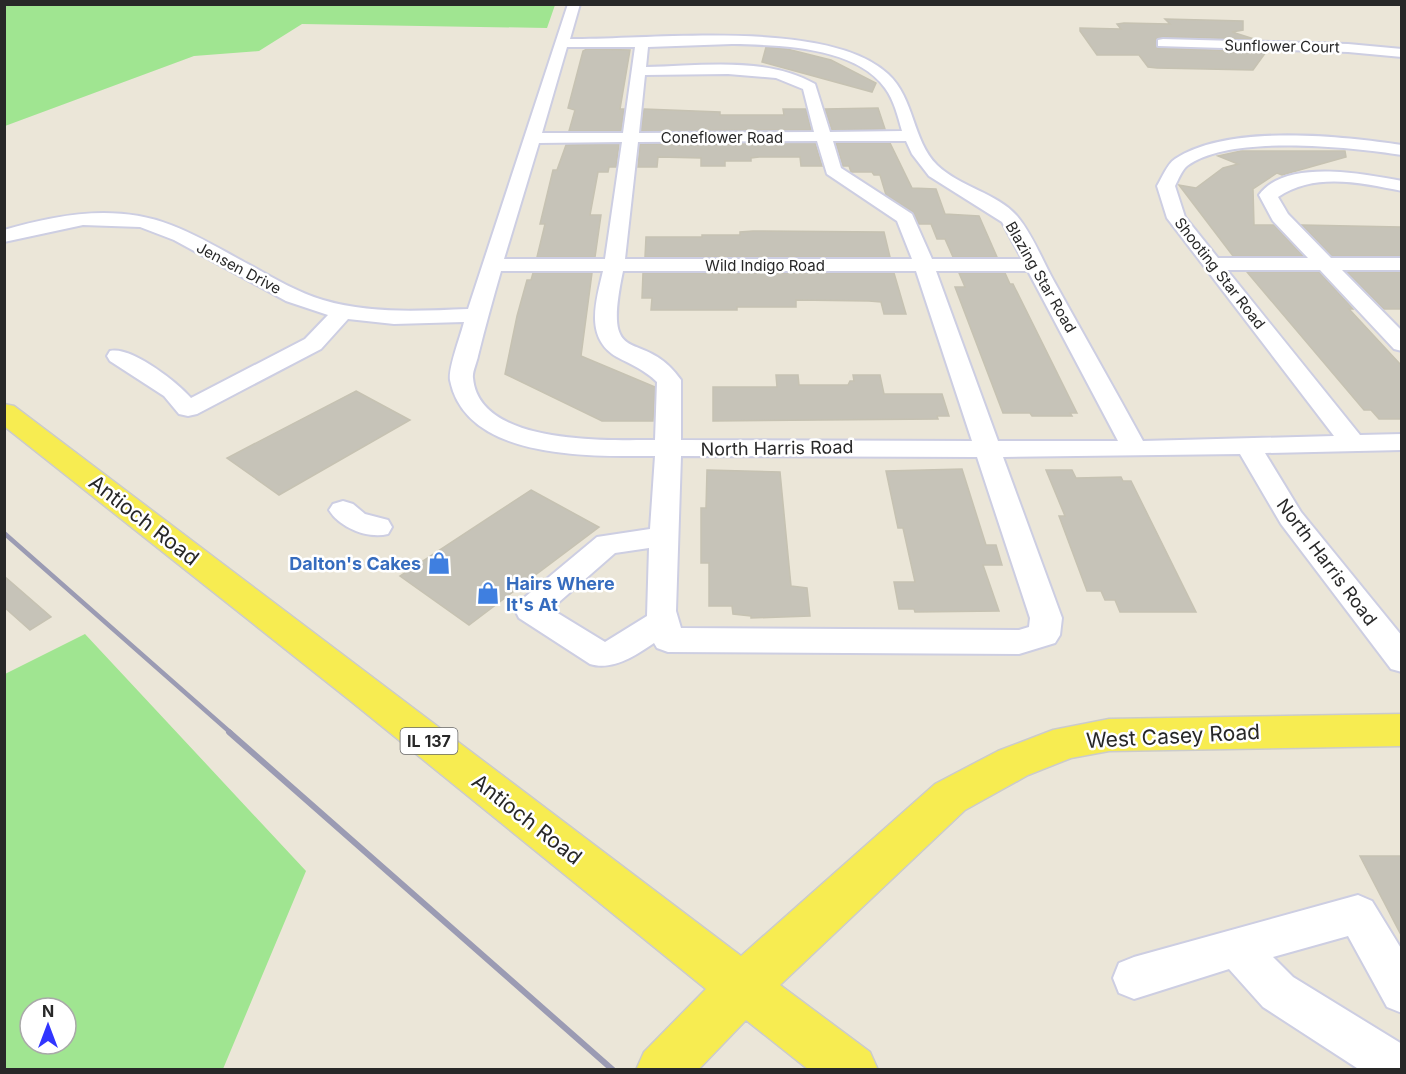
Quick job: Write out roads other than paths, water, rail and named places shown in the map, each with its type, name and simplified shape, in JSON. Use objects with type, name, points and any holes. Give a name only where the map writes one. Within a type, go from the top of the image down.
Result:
[{"type":"main road","name":"Antioch Road","points":[[4,412],[852,1070]]},
{"type":"main road","name":"West Casey Road","points":[[662,1070],[743,987],[950,797],[1013,763],[1056,746],[1109,735],[1401,730]]},
{"type":"street","name":"North Harris Road","points":[[574,4],[477,315],[461,378],[470,401],[487,420],[524,438],[555,445],[668,449],[1135,449],[1248,446],[1291,518],[1363,607],[1401,660]]},
{"type":"street","name":"Blazing Star Road","points":[[563,43],[744,39],[792,44],[844,56],[869,67],[887,81],[897,95],[912,136],[927,164],[938,174],[1010,219],[1135,449]]},
{"type":"street","points":[[638,71],[754,71],[789,76],[810,87],[833,170],[905,218],[924,265],[1046,618],[1044,635],[1019,642],[668,640],[660,611],[669,380],[654,367],[617,349],[608,334],[606,306],[614,265],[629,137],[638,71],[642,43]]},
{"type":"street","name":"Sunflower Court","points":[[1163,43],[1348,48],[1401,53]]},
{"type":"street","name":"Coneflower Road","points":[[533,138],[912,136]]},
{"type":"street","name":"Shooting Star Road","points":[[1352,442],[1176,218],[1167,201],[1165,191],[1169,176],[1184,161],[1226,146],[1272,140],[1341,142],[1401,150]]},
{"type":"street","points":[[1401,186],[1367,179],[1327,176],[1288,183],[1268,195],[1281,217],[1401,344]]},
{"type":"street","name":"Jensen Drive","points":[[4,236],[71,221],[113,219],[147,224],[162,228],[296,298],[342,312],[388,317],[477,315]]},
{"type":"street","points":[[1212,264],[1401,264]]},
{"type":"street","name":"Wild Indigo Road","points":[[494,265],[1036,265]]},
{"type":"street","points":[[118,356],[172,391],[188,409],[313,344],[342,312]]},
{"type":"street","points":[[1248,446],[1401,442]]},
{"type":"street","points":[[343,510],[355,520],[378,527]]},
{"type":"street","points":[[663,620],[623,648],[601,655],[530,610],[607,544],[664,537]]},
{"type":"street","points":[[1134,978],[1358,914],[1401,993]]},
{"type":"street","points":[[1236,947],[1278,992],[1401,1070]]},
{"type":"railway","points":[[4,533],[231,733]]},
{"type":"railway","points":[[229,732],[613,1070]]},
{"type":"place","name":"Dalton's Cakes","points":[[439,563]]},
{"type":"place","name":"Hairs Where It's At","points":[[488,593]]}]
